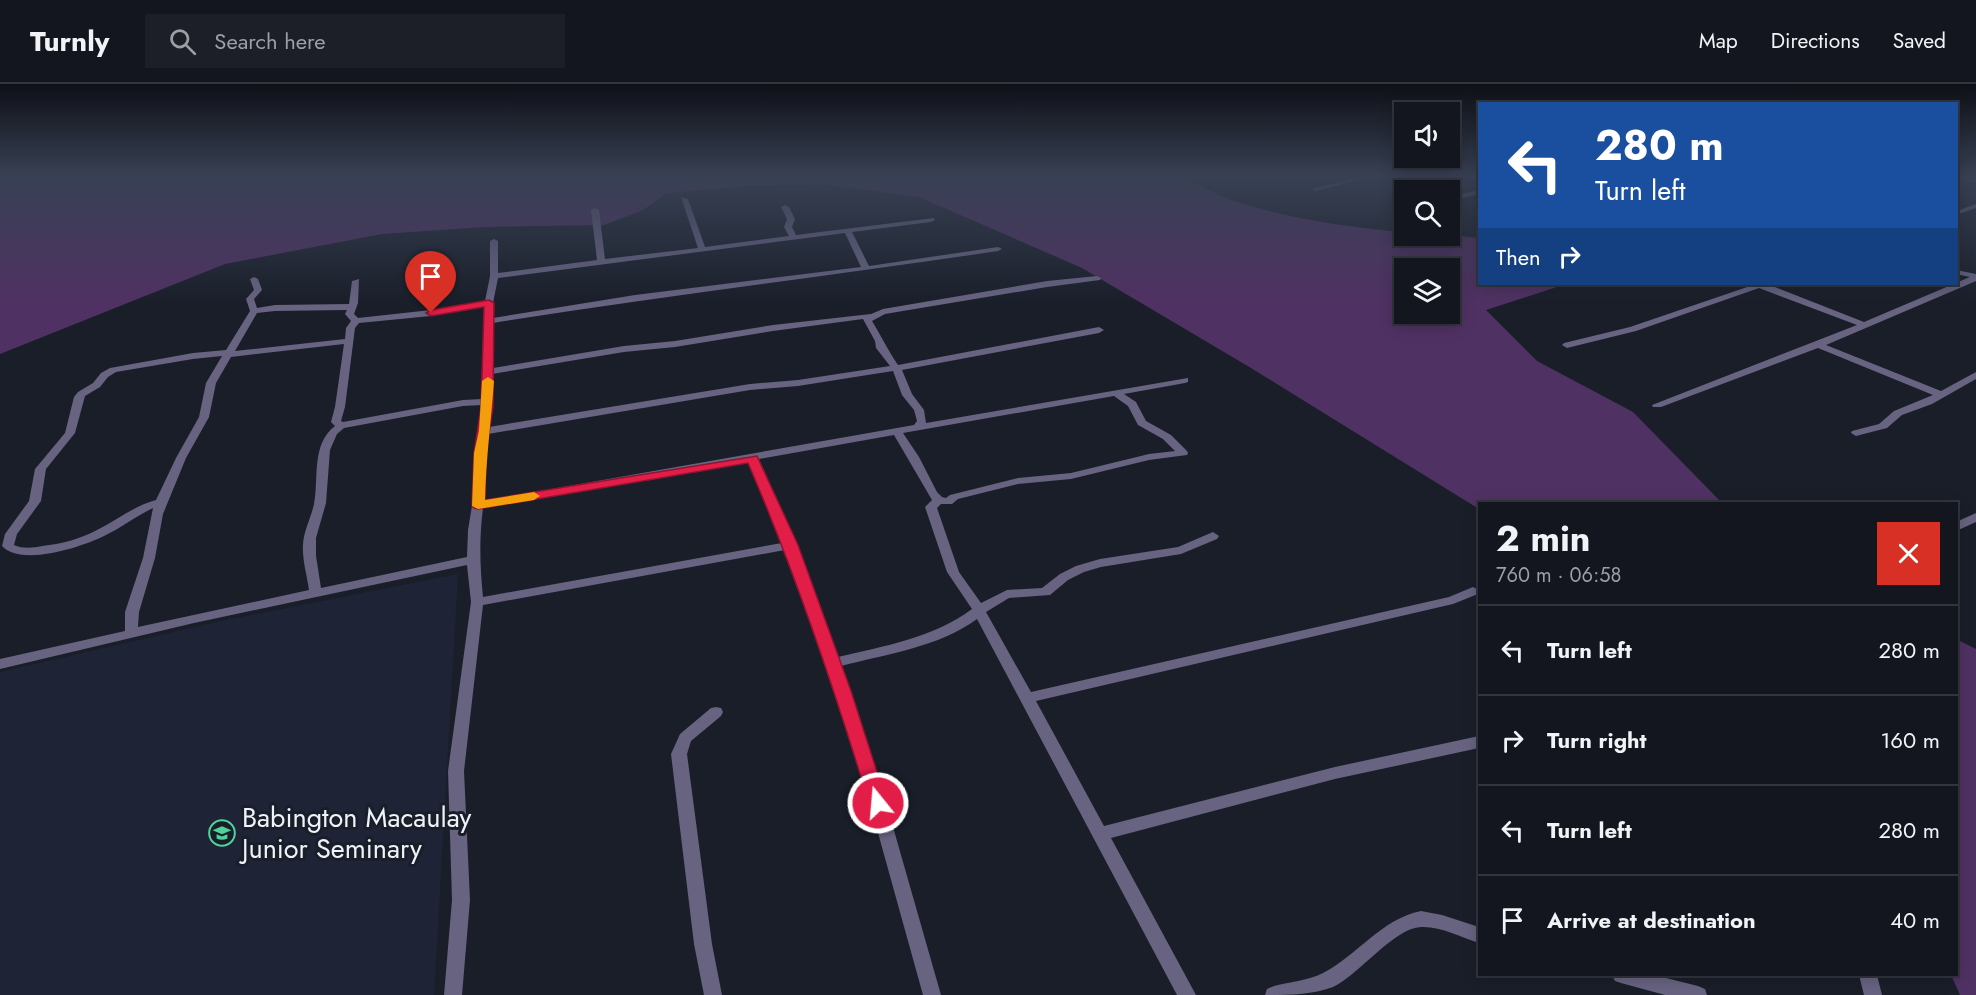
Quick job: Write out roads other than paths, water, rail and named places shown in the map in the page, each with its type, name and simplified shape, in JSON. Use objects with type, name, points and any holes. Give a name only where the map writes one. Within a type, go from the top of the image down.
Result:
[{"type":"street","points":[[596,220],[601,261]]},
{"type":"street","points":[[692,220],[702,248]]},
{"type":"street","points":[[791,220],[789,227],[794,238]]},
{"type":"street","points":[[494,276],[931,220]]},
{"type":"street","points":[[847,230],[866,268]]},
{"type":"street","points":[[453,995],[461,900],[456,771],[477,602],[473,560],[474,530],[478,506],[480,453],[485,431],[489,303],[494,276],[494,241]]},
{"type":"street","points":[[490,321],[635,298],[998,249]]},
{"type":"street","points":[[1958,272],[1976,277]]},
{"type":"street","points":[[1657,405],[1818,345],[1976,277]]},
{"type":"street","points":[[919,426],[922,422],[921,416],[867,320],[884,312],[1007,290],[1097,278]]},
{"type":"street","points":[[131,634],[132,612],[149,558],[161,502],[181,458],[204,417],[211,383],[254,311],[250,299],[258,290],[255,279]]},
{"type":"street","points":[[356,281],[355,299],[349,314],[356,321]]},
{"type":"street","points":[[1966,282],[1976,289]]},
{"type":"street","points":[[1567,345],[1633,329],[1758,285]]},
{"type":"street","points":[[1764,285],[1864,325]]},
{"type":"street","points":[[341,426],[336,422],[351,328],[356,321],[431,313],[489,303]]},
{"type":"street","points":[[254,311],[275,308],[351,307]]},
{"type":"street","points":[[488,372],[624,349],[675,344],[859,315],[872,317]]},
{"type":"street","points":[[485,431],[750,387],[798,383],[896,368],[1099,330]]},
{"type":"street","points":[[161,502],[137,510],[90,537],[58,547],[27,553],[13,551],[8,546],[11,534],[35,501],[41,469],[70,434],[79,398],[83,393],[98,385],[107,372],[193,356],[349,341]]},
{"type":"street","points":[[1818,345],[1942,395]]},
{"type":"street","points":[[1856,433],[1883,426],[1898,414],[1942,395],[1976,375]]},
{"type":"street","points":[[478,506],[753,458],[896,430],[1118,394],[1185,380]]},
{"type":"street","points":[[896,430],[914,457],[932,493],[938,500],[948,502],[954,497],[1018,481],[1071,476],[1149,456],[1183,453],[1167,437],[1142,423],[1132,404],[1118,394]]},
{"type":"street","points":[[316,594],[309,547],[310,531],[320,503],[327,443],[331,433],[341,426],[463,403],[487,402]]},
{"type":"street","points":[[753,458],[791,545],[834,663],[892,848],[932,995]]},
{"type":"street","points":[[938,500],[931,507],[953,572],[979,610],[1187,995]]},
{"type":"street","points":[[1958,526],[1976,517]]},
{"type":"street","points":[[834,663],[921,641],[965,621],[1007,594],[1045,592],[1064,577],[1100,563],[1181,550],[1213,536]]},
{"type":"street","points":[[477,602],[791,545]]},
{"type":"street","points":[[0,664],[195,619],[473,560]]},
{"type":"street","points":[[1027,698],[1453,600],[1473,591]]},
{"type":"street","points":[[713,995],[679,754],[685,738],[716,712]]},
{"type":"street","points":[[1100,834],[1335,773],[1478,742]]},
{"type":"street","points":[[1274,995],[1328,980],[1371,950],[1393,929],[1408,921],[1422,919],[1478,935]]},
{"type":"street","points":[[1868,976],[1873,995]]},
{"type":"street","points":[[1641,978],[1698,995]]},
{"type":"place","name":"Babington Macaulay Junior Seminary","points":[[222,833]]}]
